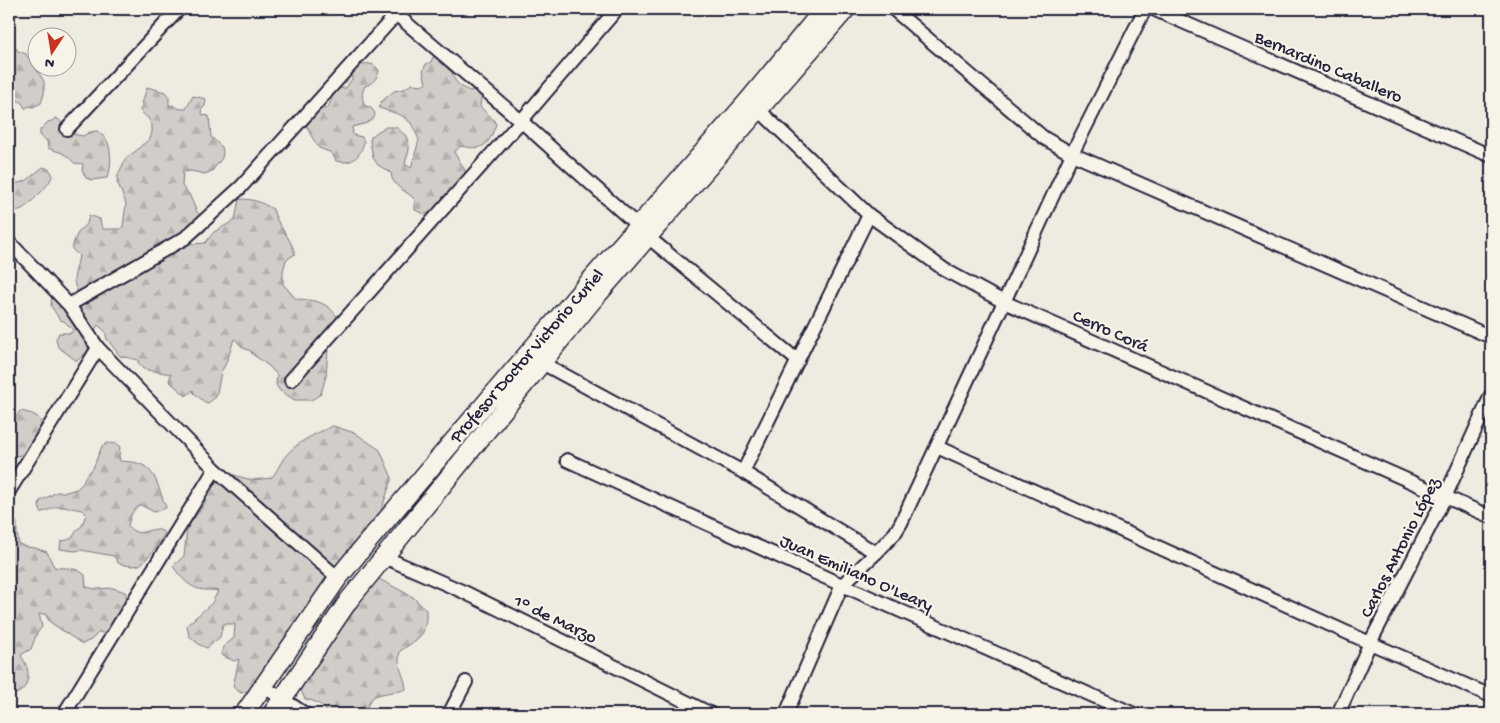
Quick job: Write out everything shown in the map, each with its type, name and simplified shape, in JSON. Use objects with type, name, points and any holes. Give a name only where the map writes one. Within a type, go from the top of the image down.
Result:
[{"type":"main road","name":"Profesor Doctor Victorio Curiel","points":[[272,714],[349,600],[592,301],[643,232],[824,9]]},
{"type":"main road","name":"Profesor Doctor Victorio Curiel","points":[[244,714],[338,578],[580,291],[643,232],[759,110],[846,9]]},
{"type":"street","points":[[68,129],[179,9]]},
{"type":"street","points":[[291,380],[521,121],[617,9]]},
{"type":"street","points":[[893,9],[1044,138],[1072,154],[1491,337]]},
{"type":"street","points":[[786,714],[842,585],[876,553],[895,533],[901,523],[1072,154],[1145,9]]},
{"type":"street","name":"Bernardino Caballero","points":[[1153,9],[1491,156]]},
{"type":"street","points":[[69,305],[186,238],[241,187],[396,11],[643,232],[798,361]]},
{"type":"street","name":"Cerro Corá","points":[[759,110],[869,215],[945,270],[1004,302],[1491,517]]},
{"type":"street","points":[[743,472],[869,215]]},
{"type":"street","points":[[9,242],[69,305],[98,348],[215,469],[338,578]]},
{"type":"street","points":[[9,491],[98,348]]},
{"type":"street","points":[[542,363],[743,472],[876,553]]},
{"type":"street","name":"Carlos Antonio López","points":[[1338,714],[1370,643],[1445,497],[1491,395]]},
{"type":"street","points":[[937,447],[1491,696]]},
{"type":"street","name":"Juan Emiliano O'Leary","points":[[568,460],[842,585],[1134,714]]},
{"type":"street","points":[[64,714],[215,469]]},
{"type":"street","name":"1° de Marzo","points":[[384,557],[464,592],[711,714]]},
{"type":"street","points":[[449,714],[466,682]]},
{"type":"street","points":[[263,686],[306,714]]},
{"type":"green space","points":[[9,34],[18,51],[26,54],[28,57],[28,78],[42,78],[44,81],[44,94],[41,103],[26,108],[22,103],[9,95]]},
{"type":"green space","points":[[433,57],[444,62],[461,86],[470,91],[476,89],[482,94],[480,106],[496,124],[491,137],[484,145],[475,148],[461,146],[454,152],[465,170],[464,180],[435,214],[425,214],[415,210],[415,200],[394,182],[391,173],[378,165],[373,158],[370,141],[371,137],[386,127],[396,127],[406,136],[409,150],[405,164],[411,168],[419,140],[411,123],[401,115],[379,108],[381,102],[394,91],[404,89],[412,84],[424,85],[426,83],[423,71],[426,64],[431,62]]},
{"type":"green space","points":[[364,64],[373,65],[379,71],[374,80],[365,86],[362,94],[365,106],[370,107],[375,113],[374,118],[367,123],[352,127],[353,135],[362,137],[364,142],[358,156],[347,162],[336,161],[332,153],[319,148],[306,123],[310,117],[328,108],[336,88],[346,88],[352,79],[352,74],[358,67]]},
{"type":"green space","points":[[147,87],[165,92],[169,97],[169,106],[173,105],[179,109],[186,109],[193,96],[206,99],[205,106],[201,110],[203,115],[209,116],[211,137],[222,147],[222,158],[212,171],[205,174],[191,171],[183,172],[182,186],[189,194],[197,212],[206,221],[205,231],[191,242],[193,244],[205,243],[214,232],[235,220],[239,199],[253,200],[264,204],[273,209],[295,254],[286,260],[283,271],[283,284],[296,299],[316,301],[327,306],[340,323],[328,350],[326,376],[321,394],[311,400],[295,400],[280,391],[276,385],[277,375],[269,366],[252,354],[251,351],[243,348],[235,339],[221,372],[216,397],[208,403],[194,393],[193,390],[186,396],[169,381],[171,374],[143,369],[138,360],[120,356],[107,339],[105,331],[98,325],[87,352],[77,361],[58,347],[56,339],[59,333],[71,333],[73,330],[64,321],[60,320],[51,306],[52,296],[60,292],[67,293],[80,306],[86,301],[77,290],[74,280],[79,256],[72,249],[77,235],[87,224],[89,215],[100,219],[103,229],[121,229],[123,226],[126,204],[117,183],[118,175],[126,158],[150,139],[152,125],[148,118],[140,111]]},
{"type":"green space","points":[[55,118],[72,134],[83,136],[97,131],[105,138],[108,143],[111,159],[107,178],[91,180],[86,178],[82,170],[83,164],[74,163],[63,153],[48,148],[47,141],[40,135],[40,130]]},
{"type":"green space","points":[[43,167],[52,173],[49,183],[25,207],[19,210],[10,210],[9,179],[14,184],[26,181]]},
{"type":"green space","points":[[20,411],[36,416],[40,420],[40,429],[24,455],[13,456],[9,465],[9,422],[13,422]]},
{"type":"green space","points":[[333,426],[355,433],[380,450],[392,478],[375,529],[300,620],[286,633],[279,653],[266,678],[250,690],[241,693],[233,687],[239,659],[234,661],[221,655],[223,647],[234,638],[235,624],[223,624],[220,637],[207,648],[189,636],[187,625],[212,603],[218,591],[195,588],[183,579],[173,566],[184,556],[187,528],[205,503],[214,478],[226,473],[252,480],[271,478],[294,447]]},
{"type":"green space","points":[[107,443],[117,444],[120,447],[120,461],[137,463],[150,471],[157,482],[166,507],[154,512],[141,505],[132,514],[128,526],[133,530],[141,532],[160,530],[165,533],[149,556],[139,565],[131,566],[118,563],[114,556],[81,550],[60,549],[61,541],[73,537],[82,526],[86,514],[82,510],[61,507],[41,512],[39,506],[40,501],[57,492],[77,489],[93,468],[102,446]]},
{"type":"green space","points":[[9,518],[17,522],[19,544],[47,552],[54,567],[74,569],[81,572],[85,575],[86,587],[96,589],[113,588],[125,592],[127,597],[126,608],[114,633],[105,634],[99,632],[91,640],[82,644],[50,622],[45,614],[39,614],[42,627],[37,633],[31,649],[21,655],[26,664],[27,682],[20,692],[13,694],[9,694]]},
{"type":"green space","points":[[366,572],[413,597],[426,610],[425,626],[417,639],[400,651],[399,662],[406,689],[375,696],[368,703],[366,714],[326,714],[326,710],[321,706],[305,699],[300,689],[310,670],[320,659],[316,645],[317,628],[327,614],[335,615]]}]
